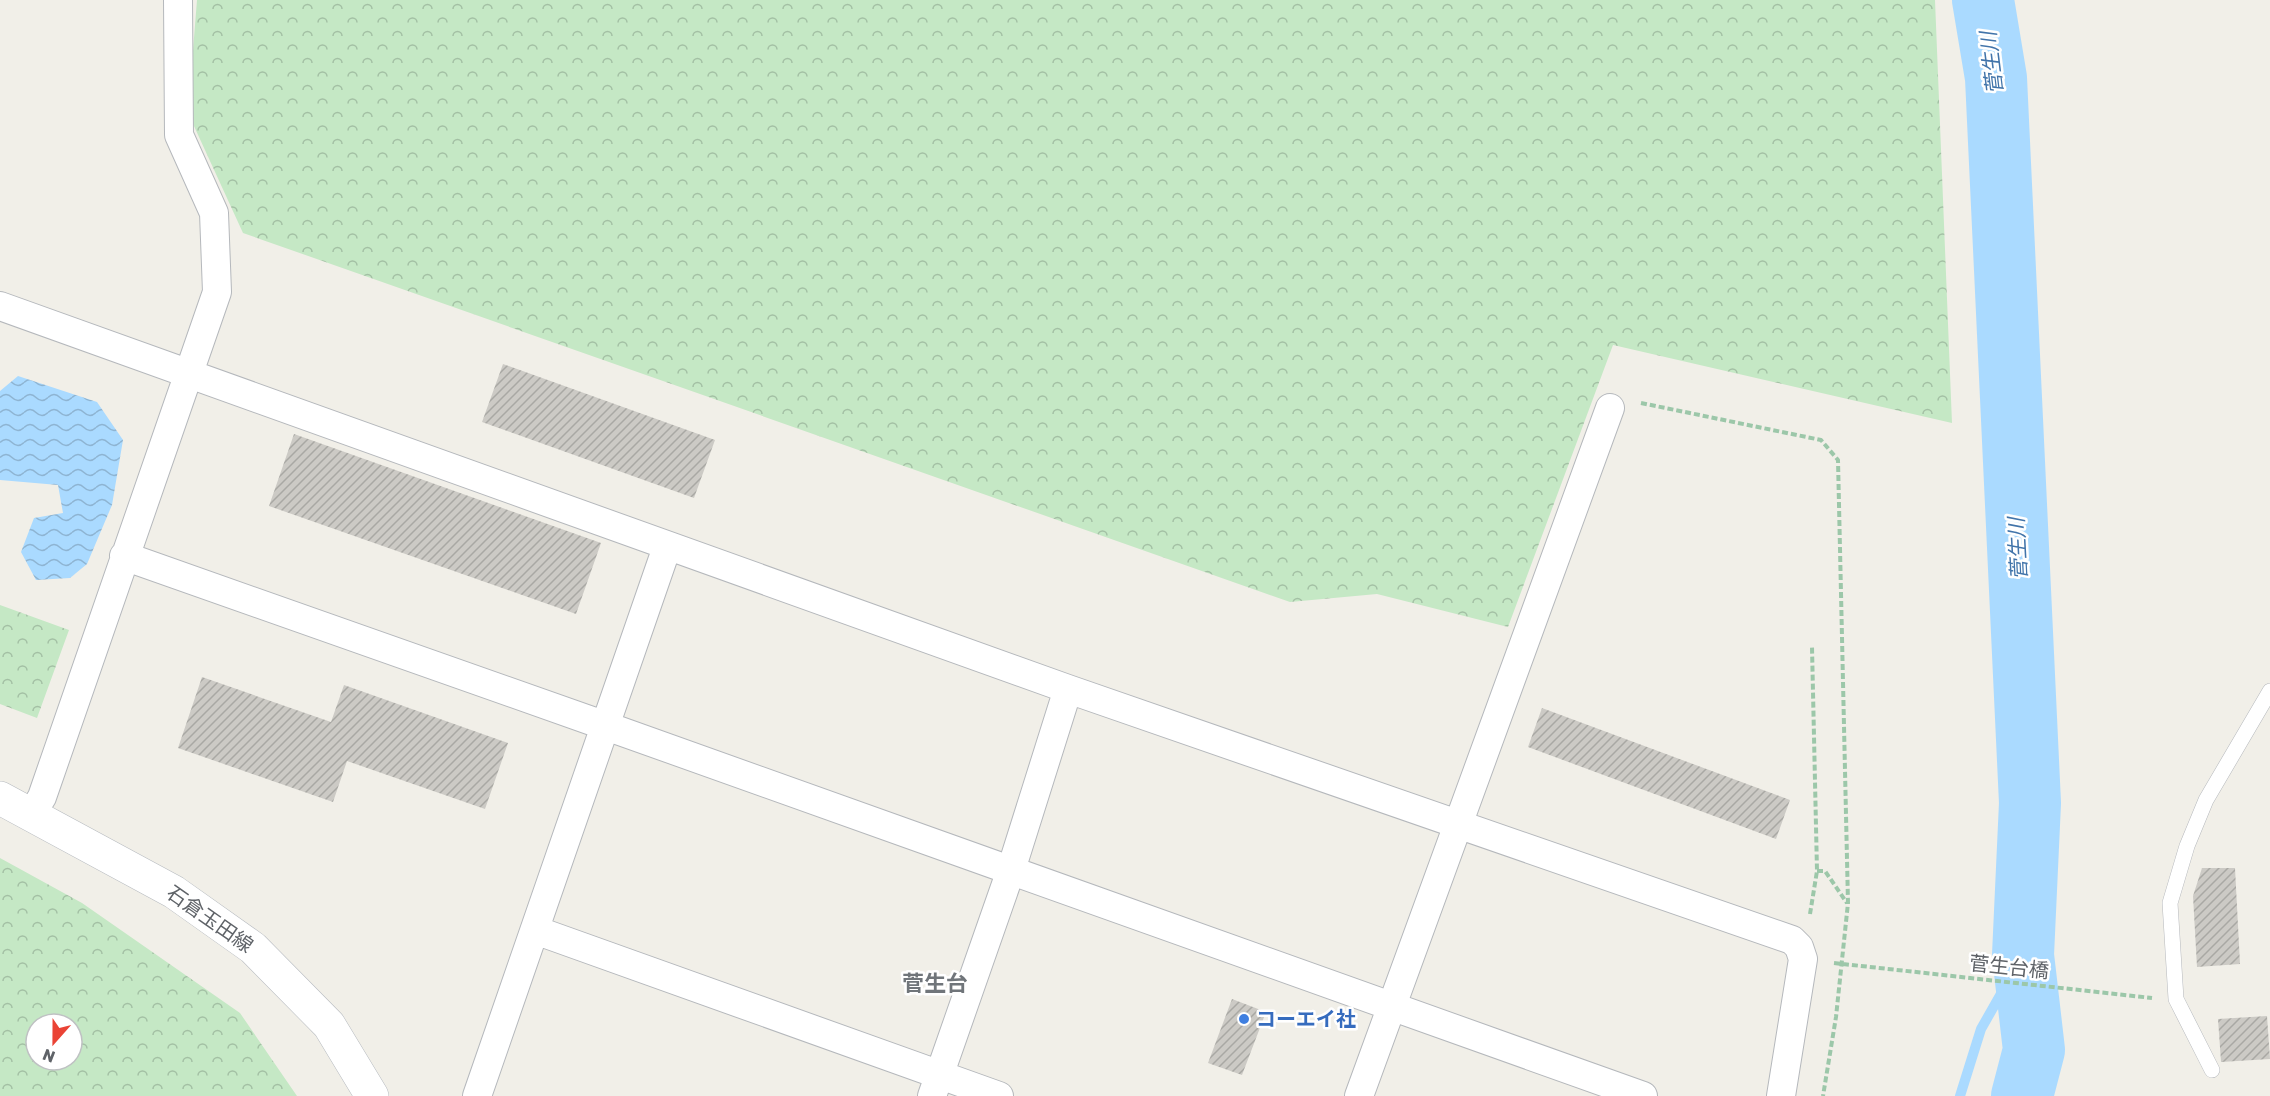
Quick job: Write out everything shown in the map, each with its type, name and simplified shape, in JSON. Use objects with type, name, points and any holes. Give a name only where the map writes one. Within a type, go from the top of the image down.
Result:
[{"type":"main road","name":"石倉玉田線","points":[[0,798],[174,892],[253,948],[329,1024],[372,1096]]},
{"type":"street","points":[[31,815],[42,797],[217,292],[214,213],[179,135],[178,0]]},
{"type":"street","points":[[0,306],[1068,689],[1792,940],[1799,947],[1803,959],[1781,1096]]},
{"type":"street","points":[[1359,1096],[1610,408]]},
{"type":"street","points":[[477,1096],[667,547]]},
{"type":"street","points":[[124,556],[1643,1096]]},
{"type":"street","points":[[936,1085],[1011,870],[1068,689]]},
{"type":"street","points":[[535,930],[936,1085],[999,1096]]},
{"type":"lane","points":[[2212,1070],[2176,999],[2170,903],[2187,846],[2206,800],[2270,691]]},
{"type":"path","points":[[1610,408],[1614,397],[1821,440],[1838,460],[1848,903],[1843,964],[1823,1096]]},
{"type":"path","points":[[1803,959],[1817,870],[1812,647]]},
{"type":"path","points":[[1817,870],[1825,871],[1848,903]]},
{"type":"path","name":"菅生台橋","points":[[1832,963],[2157,999]]},
{"type":"green space","points":[[197,0],[1935,0],[1952,423],[1613,345],[1508,627],[1377,594],[1290,602],[243,233],[188,113]]},
{"type":"green space","points":[[0,605],[69,630],[37,718],[0,704]]},
{"type":"green space","points":[[0,858],[82,903],[240,1013],[297,1096],[0,1096]]},
{"type":"water","points":[[18,376],[97,402],[123,440],[112,505],[87,564],[70,578],[36,580],[21,552],[34,518],[63,513],[58,485],[0,480],[0,391]]},
{"type":"building","points":[[503,364],[715,440],[694,498],[482,422]]},
{"type":"building","points":[[294,434],[601,543],[576,614],[269,506]]},
{"type":"building","points":[[202,677],[331,722],[344,685],[508,743],[485,809],[347,761],[333,802],[178,748]]},
{"type":"building","points":[[1542,708],[1790,800],[1776,839],[1528,747]]},
{"type":"building","points":[[2202,868],[2235,868],[2240,964],[2197,967],[2193,896]]},
{"type":"building","points":[[1232,999],[1266,1012],[1242,1075],[1208,1063]]},
{"type":"building","points":[[2267,1016],[2270,1059],[2221,1062],[2218,1019]]},
{"type":"waterway","name":"菅生川","points":[[1983,0],[1996,78],[2030,803],[2023,955],[2034,1050],[2022,1096]]},
{"type":"waterway","points":[[1960,1096],[1981,1029],[2023,955]]},
{"type":"place","name":"コーエイ社","points":[[1244,1019]]},
{"type":"district","name":"菅生台","points":[[935,983]]}]
